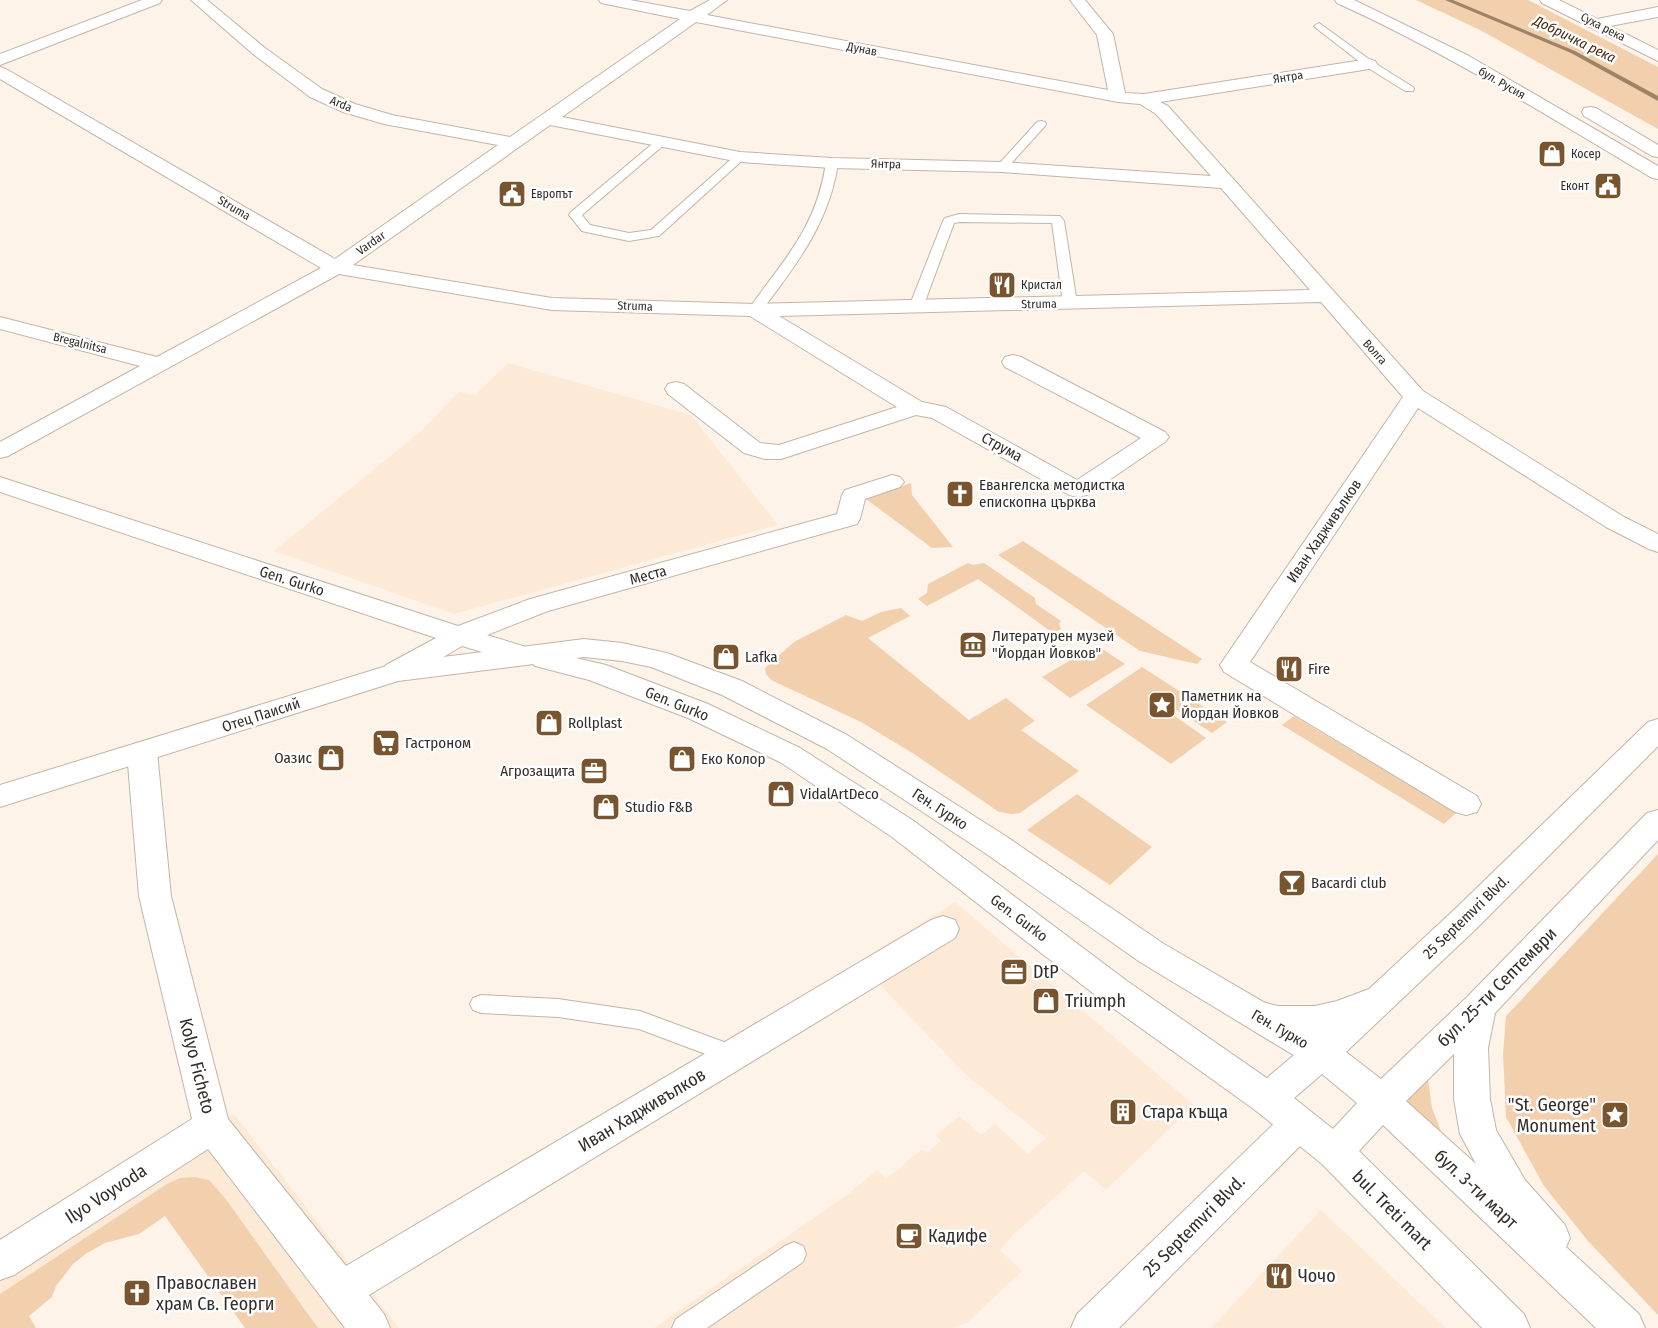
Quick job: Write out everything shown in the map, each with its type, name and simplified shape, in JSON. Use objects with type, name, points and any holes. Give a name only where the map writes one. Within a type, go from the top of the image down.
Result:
[{"type":"street","points":[[0,60],[155,0]]},
{"type":"street","name":"Arda","points":[[198,0],[259,51],[316,94],[349,108],[390,120],[513,143]]},
{"type":"street","name":"Дунав","points":[[606,0],[1118,97]]},
{"type":"street","name":"Vardar","points":[[0,451],[336,268],[692,17],[720,0]]},
{"type":"street","points":[[1076,0],[1105,34],[1118,97]]},
{"type":"street","name":"бул. Русия","points":[[1342,0],[1382,17],[1476,67],[1658,174]]},
{"type":"street","points":[[1379,0],[1398,8]]},
{"type":"street","name":"Суха река","points":[[1547,0],[1658,56]]},
{"type":"street","points":[[1596,24],[1658,12]]},
{"type":"street","name":"Янтра","points":[[1118,97],[1144,99],[1369,64]]},
{"type":"street","name":"Struma","points":[[0,72],[336,268],[552,304],[755,310],[1325,296]]},
{"type":"street","name":"Волга","points":[[1144,99],[1162,110],[1414,396],[1616,522],[1658,544]]},
{"type":"street","points":[[1572,102],[1658,152]]},
{"type":"street","name":"Янтра","points":[[547,119],[740,158],[832,163],[1002,167],[1228,183]]},
{"type":"street","name":"Струма","points":[[755,310],[915,408],[938,412],[1078,490],[1157,437],[1013,362]]},
{"type":"street","name":"Bregalnitsa","points":[[0,323],[159,364]]},
{"type":"street","points":[[676,389],[752,448],[765,452],[781,452],[915,408]]},
{"type":"street","name":"Иван Хадживълков","points":[[1414,396],[1234,666],[1466,804]]},
{"type":"street","name":"Места","points":[[396,672],[459,636],[539,605],[848,519],[854,495],[892,482]]},
{"type":"street","name":"Gen. Gurko","points":[[0,484],[459,636],[526,656],[596,672],[698,711],[790,755],[903,829],[1115,991],[1268,1100]]},
{"type":"street","name":"Ген. Гурко","points":[[526,656],[584,648],[622,652],[657,659],[732,688],[837,742],[993,843],[1152,953],[1322,1054]]},
{"type":"street","name":"Отец Паисий","points":[[0,796],[396,672],[526,656]]},
{"type":"street","name":"25 Septemvri Blvd.","points":[[1268,1100],[1322,1054],[1658,729]]},
{"type":"street","name":"Kolyo Ficheto","points":[[142,752],[155,896],[212,1126],[370,1328]]},
{"type":"street","name":"бул. 25-ти Септември","points":[[1334,1152],[1382,1101],[1479,1007],[1658,822]]},
{"type":"street","name":"Иван Хадживълков","points":[[342,1290],[942,929]]},
{"type":"street","points":[[1255,1014],[1280,1021],[1323,1019],[1360,1008],[1387,992]]},
{"type":"street","points":[[1479,1007],[1471,1048],[1472,1099],[1478,1134],[1512,1192],[1631,1328]]},
{"type":"street","name":"бул. 3-ти март","points":[[1322,1054],[1382,1101],[1625,1328]]},
{"type":"street","name":"bul. Treti mart","points":[[1268,1100],[1334,1152],[1510,1328]]},
{"type":"street","name":"25 Septemvri Blvd.","points":[[1091,1328],[1298,1124]]},
{"type":"street","name":"Ilyo Voyvoda","points":[[0,1262],[212,1126]]},
{"type":"lane","points":[[1319,26],[1369,64],[1409,89]]},
{"type":"lane","points":[[1002,167],[1041,124]]},
{"type":"lane","points":[[661,142],[575,215],[586,228],[629,237],[655,234],[740,158]]},
{"type":"lane","points":[[755,310],[801,250],[823,204],[832,163]]},
{"type":"lane","points":[[916,307],[949,221],[959,218],[1056,220],[1058,222],[1070,303]]},
{"type":"lane","points":[[481,1004],[558,1008],[640,1020],[732,1056]]},
{"type":"lane","points":[[685,1328],[794,1254]]},
{"type":"shaded area","points":[[1416,0],[1528,0],[1658,67],[1658,129],[1480,30]]},
{"type":"shaded area","points":[[508,363],[691,415],[778,525],[454,614],[274,551],[421,431],[459,392],[475,395]]},
{"type":"shaded area","points":[[911,483],[912,495],[953,547],[932,548],[866,499]]},
{"type":"shaded area","points":[[1023,541],[1202,659],[1197,664],[1140,651],[998,555]]},
{"type":"shaded area","points":[[968,563],[973,565],[984,563],[1035,598],[1036,604],[1061,621],[1059,624],[1061,629],[1053,633],[978,579],[927,606],[918,599],[927,593],[928,584]]},
{"type":"shaded area","points":[[901,608],[910,616],[868,638],[969,720],[1006,698],[1035,721],[1021,730],[1079,771],[1020,813],[999,812],[914,754],[861,722],[771,680],[766,674],[765,668],[794,642],[846,615],[862,621],[881,612]]},
{"type":"shaded area","points":[[1098,646],[1125,664],[1070,698],[1042,677],[1081,654],[1078,652]]},
{"type":"shaded area","points":[[1142,667],[1227,722],[1212,733],[1175,709],[1169,712],[1206,738],[1171,764],[1086,705]]},
{"type":"shaded area","points":[[1294,716],[1456,813],[1444,824],[1282,725]]},
{"type":"shaded area","points":[[1077,794],[1152,847],[1110,885],[1027,830]]},
{"type":"shaded area","points":[[1658,854],[1658,1315],[1588,1241],[1544,1186],[1506,1117],[1503,1054],[1506,1016]]},
{"type":"shaded area","points":[[955,902],[1194,1105],[1106,1190],[1084,1171],[1014,1234],[1000,1250],[1022,1271],[968,1322],[954,1328],[654,1328],[843,1198],[877,1170],[886,1179],[922,1149],[927,1153],[941,1141],[936,1135],[960,1116],[981,1135],[995,1124],[1028,1154],[1046,1138],[965,1074],[858,962]]},
{"type":"shaded area","points":[[1427,1072],[1432,1108],[1449,1151],[1399,1101]]},
{"type":"shaded area","points":[[234,1114],[399,1328],[318,1328],[225,1198],[209,1180],[167,1184],[0,1294],[0,1254],[193,1135]]},
{"type":"shaded area","points":[[195,1177],[209,1180],[225,1198],[318,1328],[245,1328],[165,1216],[139,1234],[105,1243],[87,1253],[73,1264],[56,1286],[52,1297],[29,1316],[36,1328],[0,1328],[0,1294],[167,1184],[180,1178]]},
{"type":"shaded area","points":[[1321,1210],[1446,1328],[1211,1328]]},
{"type":"waterway","name":"Добричка река","points":[[1448,0],[1573,52],[1658,99]]},
{"type":"place","name":"Косер","points":[[1552,154]]},
{"type":"place","name":"Еконт","points":[[1608,186]]},
{"type":"place","name":"Европът","points":[[512,194]]},
{"type":"place","name":"Кристал","points":[[1002,285]]},
{"type":"place","name":"Евангелска методистка епископна църква","points":[[960,494]]},
{"type":"place","name":"Литературен музей \"Йордан Йовков\"","points":[[973,645]]},
{"type":"place","name":"Lafka","points":[[726,657]]},
{"type":"place","name":"Fire","points":[[1289,669]]},
{"type":"place","name":"Паметник на Йордан Йовков","points":[[1162,705]]},
{"type":"place","name":"Rollplast","points":[[549,723]]},
{"type":"place","name":"Гастроном","points":[[386,743]]},
{"type":"place","name":"Оазис","points":[[331,758]]},
{"type":"place","name":"Eко Колор","points":[[682,759]]},
{"type":"place","name":"Агрозащита","points":[[594,771]]},
{"type":"place","name":"VidalArtDeco","points":[[781,794]]},
{"type":"place","name":"Studio F&B","points":[[606,807]]},
{"type":"place","name":"Bacardi club","points":[[1292,883]]},
{"type":"place","name":"DtP","points":[[1014,972]]},
{"type":"place","name":"Triumph","points":[[1046,1001]]},
{"type":"place","name":"Стара къща","points":[[1123,1112]]},
{"type":"place","name":"\"St. George\" Monument","points":[[1615,1115]]},
{"type":"place","name":"Кадифе","points":[[909,1236]]},
{"type":"place","name":"Чочо","points":[[1279,1276]]},
{"type":"place","name":"Православен храм Св. Георги","points":[[137,1293]]}]
